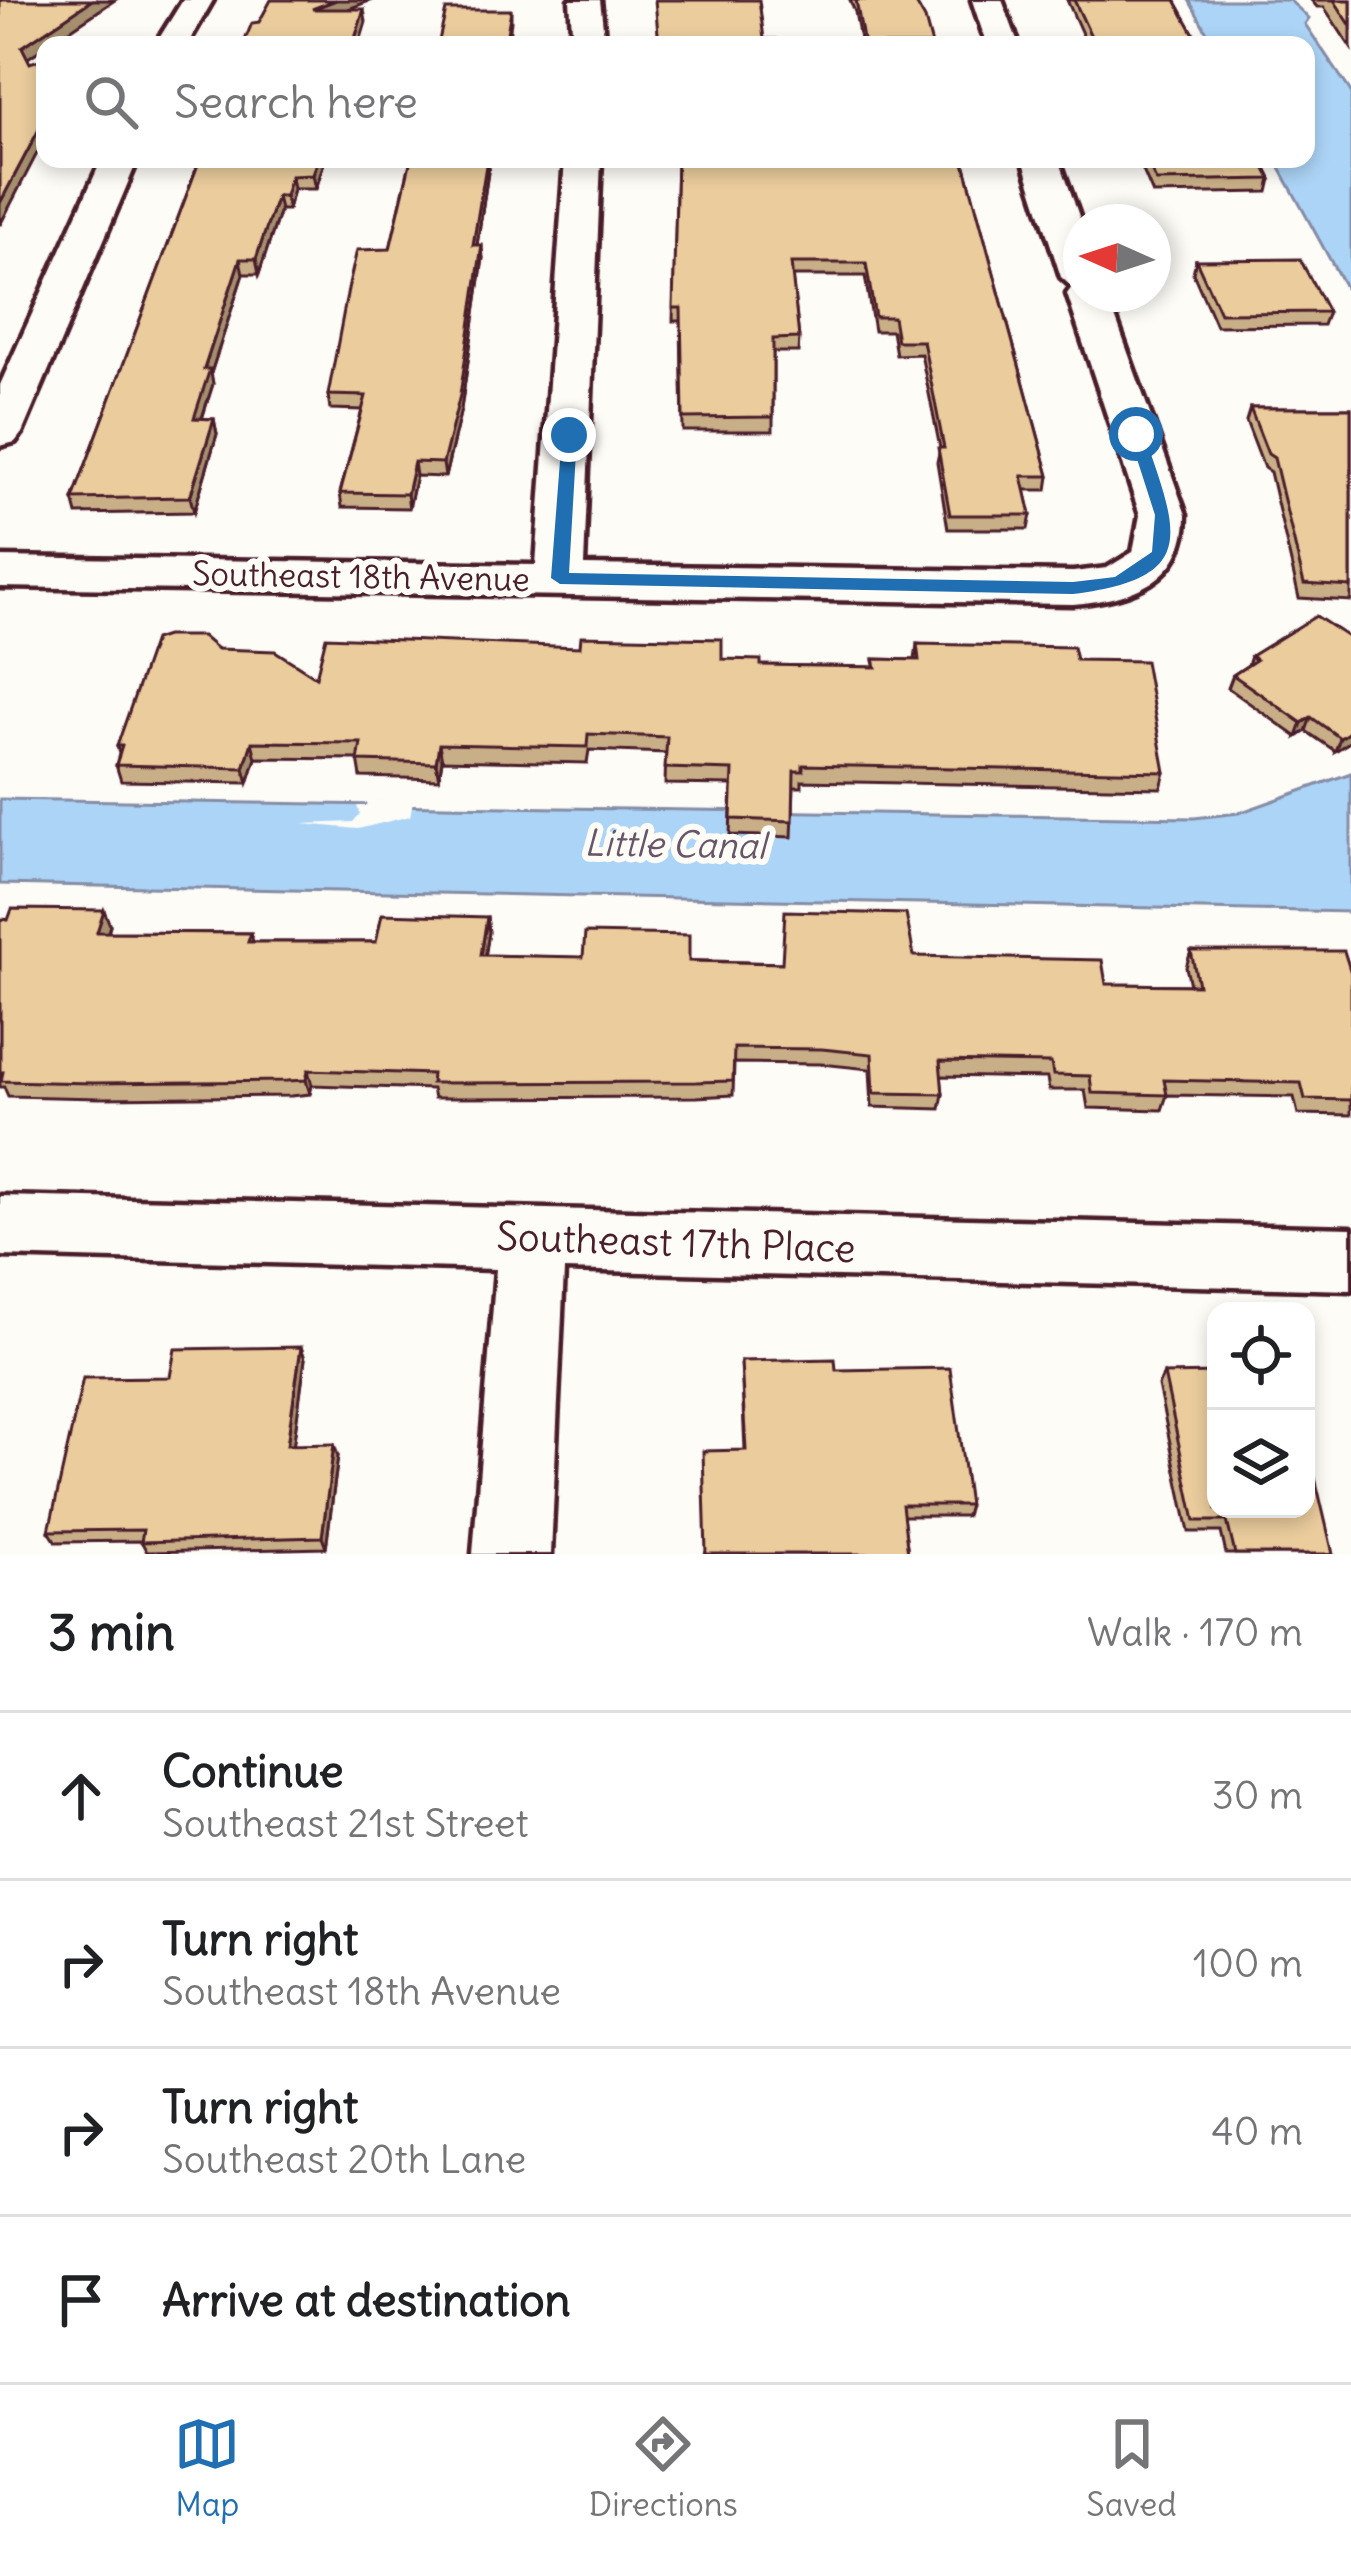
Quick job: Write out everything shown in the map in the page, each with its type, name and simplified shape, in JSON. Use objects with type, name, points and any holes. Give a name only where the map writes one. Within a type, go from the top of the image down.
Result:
[{"type":"street","points":[[176,36],[198,0]]},
{"type":"street","points":[[585,0],[588,36]]},
{"type":"street","points":[[987,0],[1001,36]]},
{"type":"street","points":[[0,433],[116,168]]},
{"type":"street","points":[[560,578],[583,168]]},
{"type":"street","points":[[1044,168],[1063,224]]},
{"type":"street","name":"Southeast 18th Avenue","points":[[0,572],[1073,588],[1119,582],[1149,566],[1164,538],[1163,515],[1093,312]]},
{"type":"street","name":"Southeast 17th Place","points":[[0,1226],[1351,1259]]},
{"type":"street","points":[[512,1554],[532,1238]]},
{"type":"water","points":[[1189,0],[1289,0],[1309,18],[1305,24],[1313,36],[1209,36]]},
{"type":"water","points":[[1315,39],[1351,92],[1351,298],[1280,168],[1315,168]]},
{"type":"water","name":"Little Canal","points":[[1351,773],[1351,912],[0,884],[0,799],[1194,818],[1239,813]]},
{"type":"pier","points":[[368,800],[413,801],[410,816],[358,829],[302,824],[353,822],[360,814],[357,806],[367,806]]},
{"type":"building","points":[[0,0],[92,0],[22,47],[30,63],[36,61],[36,135],[0,203]]},
{"type":"building","points":[[271,0],[336,0],[312,9],[364,9],[356,36],[247,36],[252,23],[259,22]]},
{"type":"building","points":[[655,0],[759,0],[764,36],[658,36]]},
{"type":"building","points":[[856,0],[914,0],[930,36],[862,36]]},
{"type":"building","points":[[1074,0],[1175,0],[1195,36],[1091,36]]},
{"type":"building","points":[[1334,0],[1351,0],[1351,26]]},
{"type":"building","points":[[446,10],[511,10],[507,36],[440,36]]},
{"type":"building","points":[[197,168],[315,168],[313,175],[291,176],[285,196],[277,196],[256,259],[240,259],[204,369],[210,369],[194,418],[214,419],[190,497],[73,499]]},
{"type":"building","points":[[409,168],[486,168],[473,245],[482,245],[460,395],[443,463],[414,462],[407,494],[340,493],[366,396],[328,395],[348,289],[357,250],[390,249]]},
{"type":"building","points":[[677,168],[965,168],[1049,476],[1022,476],[1031,515],[950,515],[938,448],[944,448],[923,341],[897,341],[893,317],[875,317],[866,263],[791,263],[799,338],[773,339],[773,417],[683,418],[681,308],[673,308]]},
{"type":"building","points":[[1150,168],[1266,168],[1271,179],[1156,181]]},
{"type":"building","points":[[1300,259],[1328,312],[1220,313],[1196,260]]},
{"type":"building","points":[[1250,408],[1351,408],[1351,587],[1304,584],[1274,458],[1268,454]]},
{"type":"building","points":[[1316,616],[1351,639],[1351,731],[1340,738],[1311,717],[1302,723],[1233,675],[1256,660],[1251,656]]},
{"type":"building","points":[[202,636],[217,649],[275,651],[316,677],[326,637],[580,647],[581,636],[722,639],[722,659],[761,660],[761,665],[876,667],[874,659],[919,660],[917,644],[1073,647],[1076,660],[1145,661],[1165,772],[803,765],[803,771],[794,771],[793,821],[731,819],[733,770],[665,768],[667,737],[588,734],[587,747],[439,744],[436,763],[358,761],[361,743],[252,742],[244,768],[116,765],[122,746],[117,746],[154,640]]},
{"type":"building","points":[[12,909],[104,910],[97,932],[251,933],[248,942],[376,942],[382,914],[487,917],[481,955],[583,957],[585,933],[689,935],[689,961],[782,963],[785,911],[906,914],[914,956],[1102,960],[1106,984],[1198,985],[1191,951],[1344,951],[1351,973],[1351,1100],[1305,1099],[1301,1083],[1164,1080],[1167,1095],[1092,1093],[1090,1076],[1053,1075],[1051,1063],[940,1061],[943,1094],[874,1093],[872,1054],[822,1049],[734,1048],[733,1081],[431,1083],[432,1074],[308,1070],[306,1080],[287,1081],[1,1081],[0,919],[8,920]]},
{"type":"building","points":[[301,1347],[287,1445],[334,1444],[322,1537],[141,1542],[143,1530],[49,1531],[83,1378],[170,1377],[175,1349]]},
{"type":"building","points":[[835,1359],[836,1370],[950,1368],[969,1505],[902,1505],[908,1554],[706,1554],[703,1451],[746,1450],[741,1361]]},
{"type":"building","points":[[1207,1373],[1207,1518],[1315,1518],[1315,1477],[1333,1554],[1235,1554],[1227,1521],[1195,1521],[1164,1374]]},
{"type":"route","points":[[569,435],[560,578],[1073,588],[1119,582],[1149,566],[1160,552],[1163,515],[1136,434]]}]
